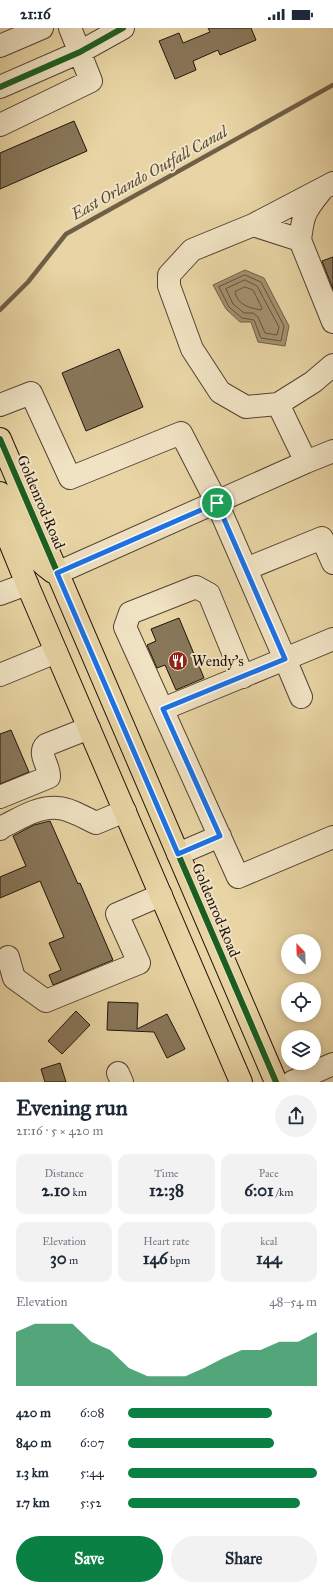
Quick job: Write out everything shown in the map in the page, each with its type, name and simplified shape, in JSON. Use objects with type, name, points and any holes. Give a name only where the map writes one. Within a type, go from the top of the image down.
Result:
[{"type":"main road","name":"Goldenrod Road","points":[[0,439],[276,1082]]},
{"type":"main road","points":[[0,493],[20,537],[40,561],[52,572],[57,573]]},
{"type":"main road","points":[[0,518],[241,1082]]},
{"type":"main road","points":[[27,584],[38,584],[49,593],[58,605],[100,706],[105,711],[119,717]]},
{"type":"street","points":[[0,46],[42,28]]},
{"type":"street","points":[[0,125],[91,81],[70,28]]},
{"type":"street","points":[[0,87],[80,52],[123,28]]},
{"type":"street","points":[[329,185],[253,225],[192,250],[169,275],[169,286],[192,349],[220,392],[246,407],[278,404],[312,382],[333,365]]},
{"type":"street","points":[[329,185],[306,210],[302,223],[300,240],[333,322]]},
{"type":"street","points":[[253,225],[300,240]]},
{"type":"street","points":[[0,405],[31,393],[70,478],[181,433],[217,503],[301,697]]},
{"type":"street","points":[[278,404],[306,462]]},
{"type":"street","points":[[57,573],[333,450]]},
{"type":"street","points":[[246,569],[328,535],[333,563]]},
{"type":"street","points":[[0,594],[27,584]]},
{"type":"street","points":[[243,677],[209,594],[196,587],[130,612],[125,627],[238,877],[333,837]]},
{"type":"street","points":[[162,707],[243,677],[333,639]]},
{"type":"street","points":[[0,675],[56,652]]},
{"type":"street","points":[[0,797],[49,777],[49,770],[42,752],[43,748],[46,745],[89,728]]},
{"type":"street","points":[[0,829],[30,813],[46,809],[58,808],[96,823],[125,811]]},
{"type":"street","points":[[178,854],[220,836]]},
{"type":"street","points":[[8,958],[14,978],[46,1001],[138,963],[117,914],[161,895]]},
{"type":"street","points":[[292,1082],[333,1064]]},
{"type":"water","points":[[245,270],[264,278],[289,326],[285,346],[258,342],[251,322],[240,322],[226,309],[213,285]]},
{"type":"building","points":[[208,28],[251,28],[256,40],[220,55],[218,50],[193,61],[196,70],[175,79],[159,41],[179,33],[183,43],[210,32]]},
{"type":"building","points":[[74,121],[87,151],[0,189],[0,153]]},
{"type":"building","points":[[333,257],[333,289],[322,261]]},
{"type":"building","points":[[119,349],[143,407],[86,431],[62,373]]},
{"type":"building","points":[[179,618],[204,678],[176,690],[165,665],[157,668],[147,645],[156,641],[151,629]]},
{"type":"building","points":[[11,730],[29,772],[0,784],[0,734]]},
{"type":"building","points":[[50,821],[78,884],[80,883],[113,960],[53,985],[49,975],[61,970],[49,943],[64,937],[40,881],[0,898],[0,877],[26,866],[13,836],[34,825]]},
{"type":"building","points":[[108,1002],[138,1003],[137,1029],[167,1014],[185,1049],[167,1058],[154,1032],[107,1030]]},
{"type":"building","points":[[76,1011],[90,1025],[62,1054],[48,1041]]},
{"type":"building","points":[[60,1063],[66,1082],[45,1082],[41,1069]]},
{"type":"waterway","name":"East Orlando Outfall Canal","points":[[0,310],[28,282],[66,234],[333,85]]},
{"type":"cycle path","points":[[0,87],[80,52],[123,28]]},
{"type":"cycle path","points":[[0,439],[276,1082]]},
{"type":"place","name":"Wendy's","points":[[178,661]]},
{"type":"route","points":[[217,503],[285,659],[163,709],[220,836],[178,854],[57,573],[217,503]]}]
